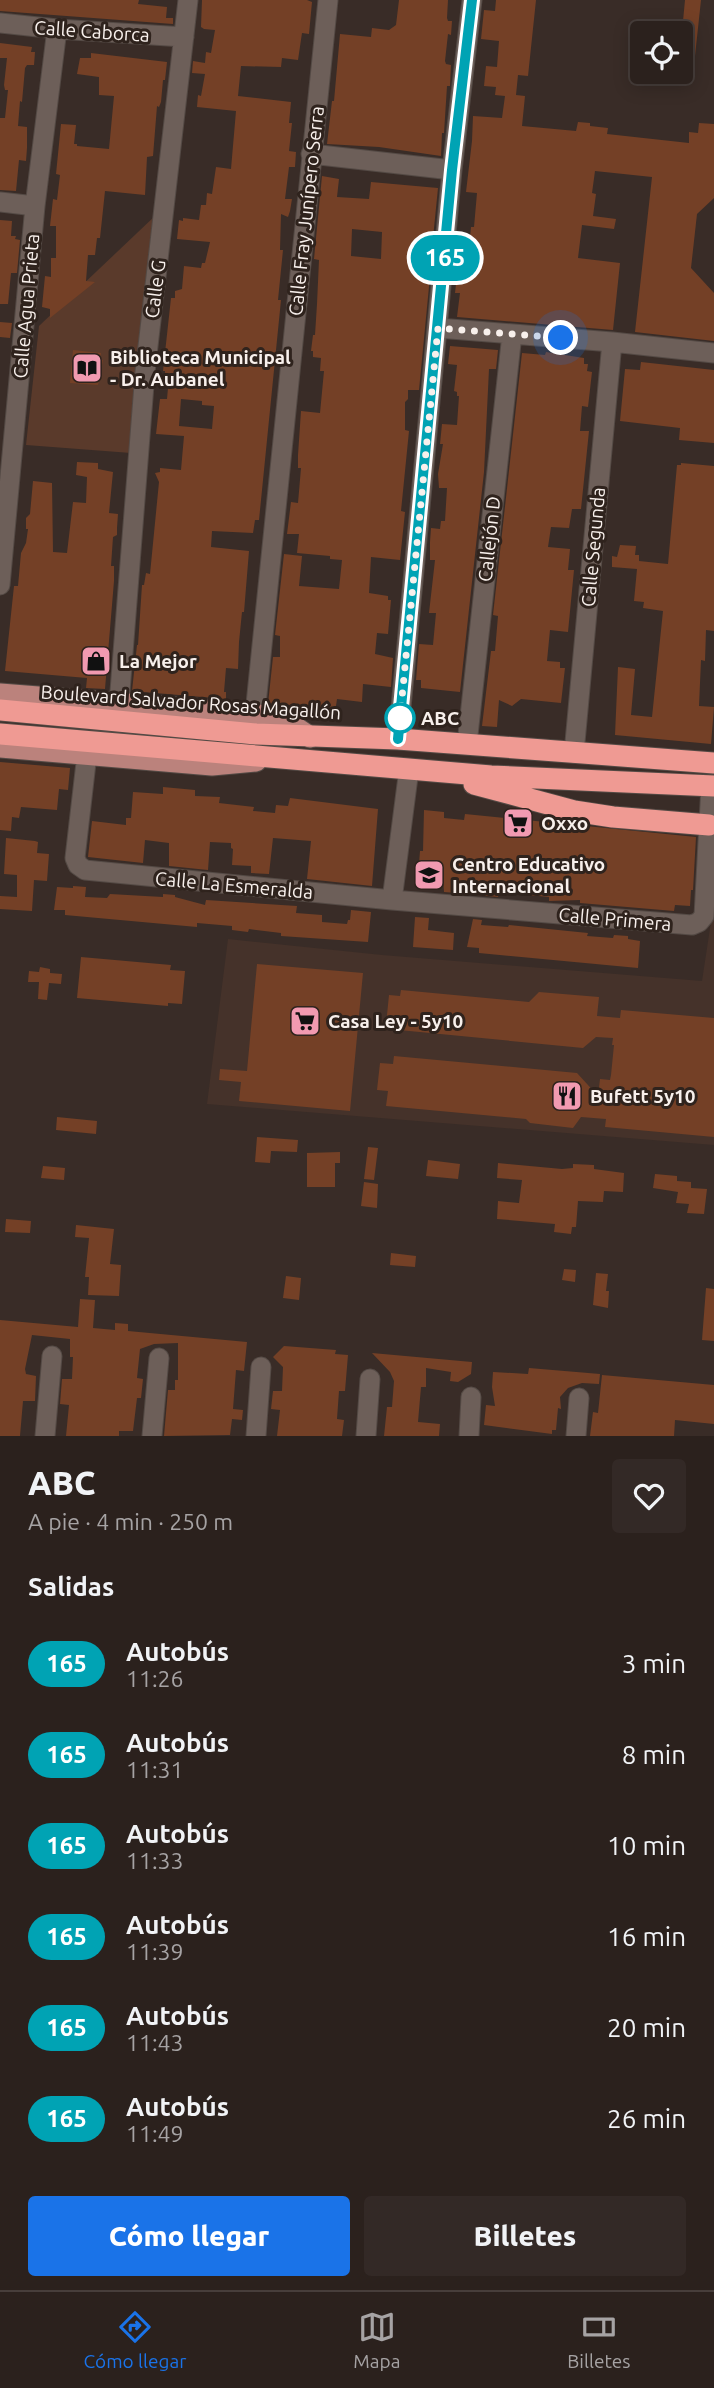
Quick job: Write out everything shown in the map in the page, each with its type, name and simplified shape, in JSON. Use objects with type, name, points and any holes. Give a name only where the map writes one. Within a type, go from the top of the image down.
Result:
[{"type":"highway","name":"Boulevard Salvador Rosas Magallón","points":[[0,709],[110,722],[310,737],[398,739],[714,763]]},
{"type":"highway","points":[[0,734],[492,776],[713,786]]},
{"type":"highway","points":[[417,770],[574,811],[709,825]]},
{"type":"main road","points":[[0,694],[254,714],[292,725],[310,737]]},
{"type":"main road","points":[[0,747],[212,765],[277,759]]},
{"type":"street","name":"Calle G","points":[[118,704],[145,372],[188,0]]},
{"type":"street","name":"Calle Fray Junípero Serra","points":[[254,714],[328,0]]},
{"type":"street","points":[[398,739],[452,170],[472,0]]},
{"type":"street","name":"Calle Caborca","points":[[0,23],[184,37]]},
{"type":"street","name":"Calle Agua Prieta","points":[[0,584],[35,206],[57,29]]},
{"type":"street","points":[[311,154],[452,170]]},
{"type":"street","points":[[0,202],[35,206]]},
{"type":"street","points":[[438,328],[714,353]]},
{"type":"street","name":"Callejón D","points":[[467,744],[512,334]]},
{"type":"street","name":"Calle Segunda","points":[[574,753],[612,342]]},
{"type":"street","name":"Calle La Esmeralda","points":[[87,754],[75,858],[78,865],[85,870],[392,900]]},
{"type":"street","points":[[392,900],[417,770]]},
{"type":"street","name":"Calle Primera","points":[[392,900],[692,925],[704,916],[713,786]]},
{"type":"street","points":[[45,1436],[52,1356]]},
{"type":"street","points":[[152,1436],[159,1359]]},
{"type":"street","points":[[256,1436],[261,1367]]},
{"type":"street","points":[[366,1436],[370,1380]]},
{"type":"street","points":[[469,1436],[471,1397]]},
{"type":"street","points":[[576,1436],[579,1398]]},
{"type":"shaded area","points":[[156,215],[131,453],[26,445],[39,326]]},
{"type":"shaded area","points":[[714,902],[714,1145],[207,1104],[228,939],[382,955],[702,981]]},
{"type":"building","points":[[0,0],[139,0],[138,4],[167,7],[166,18],[173,18],[173,24],[0,11]]},
{"type":"building","points":[[202,0],[312,2],[309,34],[302,33],[298,60],[282,58],[281,67],[241,66],[238,96],[291,102],[289,151],[296,152],[295,167],[289,167],[285,199],[292,199],[290,211],[288,217],[281,214],[280,250],[283,250],[278,300],[281,300],[259,520],[255,520],[253,533],[212,531],[211,547],[249,551],[238,669],[226,668],[226,699],[132,691],[142,585],[146,573],[150,574],[159,482],[155,473],[160,472],[160,468],[181,470],[184,436],[156,434],[160,399],[167,399],[169,377],[165,376],[163,371],[171,298],[175,298],[175,291],[182,289],[184,266],[201,268],[202,263],[205,263],[210,242],[177,239],[179,220],[199,220],[201,205],[206,205],[207,193],[212,194],[216,167],[231,169],[236,111],[197,107],[205,74],[192,73],[193,61],[205,63],[206,52],[211,53],[215,30],[201,27]],"holes":[[[181,399],[202,401],[202,405],[214,406],[212,429],[179,426]]]},
{"type":"building","points":[[399,0],[448,0],[447,18],[452,21],[445,61],[451,65],[441,156],[379,147],[327,144],[340,34],[371,37],[372,28],[389,30],[396,25]]},
{"type":"building","points":[[496,0],[536,0],[528,76],[518,75],[516,95],[525,96],[522,126],[576,131],[578,122],[590,123],[590,126],[608,128],[607,134],[689,143],[689,132],[698,133],[699,123],[714,124],[714,198],[697,214],[691,268],[714,293],[714,341],[635,332],[652,177],[595,171],[593,216],[616,219],[614,229],[582,225],[578,258],[620,263],[613,330],[457,317],[460,293],[455,293],[460,249],[469,249],[477,193],[466,192],[473,116],[502,118],[505,96],[495,95],[496,87],[484,86],[486,66],[497,67],[499,41],[481,39],[484,10],[495,11]]},
{"type":"building","points":[[685,0],[701,0],[695,56],[693,21],[683,21]]},
{"type":"building","points":[[0,43],[32,47],[31,52],[35,52],[34,65],[27,65],[25,68],[22,102],[20,101],[18,126],[27,127],[27,148],[26,161],[19,160],[16,191],[0,190],[0,118],[5,118],[8,90],[5,90],[4,85],[7,58],[0,58]]},
{"type":"building","points":[[91,53],[167,62],[165,80],[161,102],[159,107],[157,106],[153,156],[147,157],[145,195],[105,191],[100,238],[97,238],[95,255],[88,255],[86,281],[95,282],[50,318],[50,309],[42,307],[45,276],[51,277],[51,258],[56,258],[56,226],[50,226],[53,199],[57,200],[60,175],[56,174],[61,124],[76,125],[74,144],[77,146],[109,149],[114,96],[99,95],[99,77],[77,74],[80,58],[91,58]]},
{"type":"building","points":[[322,176],[339,179],[337,197],[369,199],[371,182],[438,188],[433,238],[429,238],[425,266],[431,266],[419,390],[408,390],[408,399],[405,402],[405,430],[409,431],[401,511],[405,512],[400,560],[371,557],[369,593],[388,596],[388,600],[391,600],[388,634],[377,633],[375,654],[393,658],[391,687],[363,684],[362,702],[337,699],[335,713],[282,708],[268,704],[273,657],[280,657],[280,636],[275,635],[284,554],[302,556],[299,586],[339,589],[342,560],[330,559],[330,556],[297,553],[299,534],[287,534],[291,502],[298,503],[301,411],[320,413],[324,371],[320,371],[321,358],[313,357],[311,351],[315,335],[319,260],[314,259]],"holes":[[[352,229],[382,232],[381,259],[351,256]]]},
{"type":"building","points":[[0,220],[12,221],[11,236],[20,240],[17,273],[11,273],[8,304],[0,304]]},
{"type":"building","points":[[0,322],[12,323],[10,338],[0,337]]},
{"type":"building","points":[[450,346],[498,350],[496,369],[489,369],[484,472],[460,692],[421,688],[421,680],[416,680],[419,644],[433,645],[436,613],[429,613],[435,560],[430,560],[431,528],[440,529],[441,521],[445,521],[447,488],[439,488],[442,424],[457,425],[459,396],[454,391],[457,365],[448,364]]},
{"type":"building","name":"Biblioteca Municipal - Dr. Aubanel","points":[[73,350],[101,353],[100,360],[103,360],[98,385],[70,383]]},
{"type":"building","points":[[546,352],[584,358],[584,364],[588,364],[587,371],[592,372],[588,407],[582,406],[580,431],[589,431],[581,509],[572,509],[569,528],[551,527],[548,547],[570,549],[568,570],[574,570],[568,632],[550,630],[547,661],[560,662],[560,668],[565,668],[561,703],[521,699],[512,706],[499,700],[497,727],[482,726],[491,651],[495,651],[498,616],[493,615],[522,353],[545,355]]},
{"type":"building","points":[[641,362],[714,370],[714,443],[679,440],[680,428],[620,421],[625,369],[640,370]]},
{"type":"building","points":[[77,462],[98,463],[98,469],[113,472],[109,513],[118,514],[117,535],[113,537],[111,566],[114,566],[114,581],[105,689],[86,688],[87,678],[5,671],[14,586],[18,586],[21,553],[26,543],[26,518],[30,514],[33,481],[52,483],[53,552],[67,553],[73,502],[86,503],[87,477],[76,475]]},
{"type":"building","points":[[681,463],[714,466],[714,631],[706,630],[705,661],[701,660],[699,706],[714,707],[711,744],[615,735],[618,667],[635,669],[631,715],[652,717],[663,611],[643,608],[644,602],[634,601],[637,569],[612,567],[612,556],[617,557],[620,545],[636,546],[635,555],[639,555],[639,561],[668,564],[677,465]]},
{"type":"building","points":[[0,762],[70,768],[68,790],[59,789],[57,810],[21,807],[19,818],[12,817],[11,831],[0,830]]},
{"type":"building","points":[[163,787],[195,790],[195,796],[220,797],[219,803],[254,807],[253,811],[275,813],[276,805],[288,806],[290,798],[378,809],[372,886],[307,879],[311,841],[273,838],[269,874],[251,873],[251,866],[232,865],[231,843],[210,842],[208,870],[169,866],[169,843],[145,840],[143,863],[88,857],[92,821],[126,825],[126,818],[131,818],[133,792],[163,794]]},
{"type":"building","points":[[424,810],[444,812],[444,818],[464,820],[465,814],[696,837],[690,906],[675,905],[674,911],[580,903],[580,900],[549,901],[549,897],[518,894],[499,893],[498,897],[478,895],[480,887],[458,885],[457,893],[444,892],[443,878],[418,877],[420,851],[423,851]]},
{"type":"building","points":[[6,838],[38,842],[37,853],[49,854],[47,881],[34,880],[32,911],[0,909],[0,896],[17,897],[17,875],[4,874]]},
{"type":"building","points":[[57,887],[86,887],[85,897],[107,898],[110,894],[163,897],[163,894],[205,905],[206,900],[297,906],[296,913],[322,915],[322,922],[347,924],[351,910],[371,912],[368,942],[281,936],[281,933],[249,929],[248,932],[232,930],[232,926],[197,923],[197,927],[65,915],[65,910],[54,910]]},
{"type":"building","points":[[415,917],[429,918],[428,930],[454,933],[453,950],[413,947]]},
{"type":"building","points":[[473,919],[482,920],[481,925],[509,925],[613,938],[614,935],[628,936],[628,939],[640,941],[638,968],[479,953],[479,948],[467,947]]},
{"type":"building","points":[[81,957],[171,965],[170,970],[185,971],[182,1004],[168,1003],[168,1006],[77,998]]},
{"type":"building","name":"Casa Ley - 5y10","points":[[257,964],[363,973],[350,1111],[239,1101],[241,1082],[219,1080],[220,1069],[247,1071]]},
{"type":"building","points":[[40,967],[50,969],[50,973],[62,974],[61,984],[49,983],[47,1000],[38,999],[39,982],[28,982],[29,971],[39,972]]},
{"type":"building","points":[[401,990],[529,1002],[539,992],[599,997],[597,1016],[620,1018],[621,1010],[714,1018],[714,1137],[605,1127],[606,1119],[581,1117],[573,1128],[530,1123],[526,1119],[386,1106],[388,1091],[377,1090],[380,1063],[393,1064],[394,1056],[577,1073],[598,1096],[600,1079],[610,1080],[611,1075],[613,1038],[596,1037],[583,1048],[399,1030],[399,1026],[386,1025],[389,995],[400,996]]},
{"type":"building","points":[[57,1117],[97,1121],[96,1134],[56,1130]]},
{"type":"building","points":[[257,1137],[298,1140],[297,1152],[271,1151],[270,1163],[255,1162]]},
{"type":"building","points":[[368,1147],[378,1148],[374,1180],[364,1179]]},
{"type":"building","points":[[340,1152],[340,1163],[335,1163],[335,1187],[307,1187],[307,1153]]},
{"type":"building","points":[[428,1160],[460,1164],[458,1179],[426,1176]]},
{"type":"building","points":[[498,1163],[562,1169],[573,1168],[573,1164],[594,1165],[594,1169],[624,1173],[623,1192],[604,1191],[603,1202],[578,1201],[576,1227],[572,1227],[571,1234],[554,1232],[555,1224],[497,1219],[498,1201],[519,1203],[522,1180],[497,1178]]},
{"type":"building","points":[[43,1166],[65,1168],[64,1180],[41,1178]]},
{"type":"building","points":[[655,1174],[677,1176],[677,1181],[691,1182],[691,1188],[707,1189],[704,1214],[687,1213],[689,1204],[676,1203],[678,1192],[653,1188]]},
{"type":"building","points":[[364,1182],[378,1184],[377,1208],[361,1206]]},
{"type":"building","points":[[6,1219],[31,1221],[30,1233],[5,1232]]},
{"type":"building","points":[[76,1225],[114,1229],[110,1264],[121,1265],[119,1296],[88,1295],[89,1277],[85,1277],[89,1238],[75,1237]]},
{"type":"building","points":[[391,1253],[416,1256],[415,1267],[390,1265]]},
{"type":"building","points":[[564,1269],[576,1270],[575,1282],[562,1280]]},
{"type":"building","points":[[596,1273],[608,1274],[608,1308],[593,1305]]},
{"type":"building","points":[[286,1276],[301,1278],[299,1300],[283,1298]]},
{"type":"building","points":[[706,1288],[714,1289],[714,1341],[702,1340]]},
{"type":"building","points":[[80,1299],[95,1300],[93,1328],[115,1330],[115,1323],[128,1324],[128,1331],[247,1342],[244,1371],[236,1370],[233,1409],[243,1410],[242,1420],[232,1419],[230,1435],[164,1436],[168,1390],[175,1390],[175,1380],[178,1380],[178,1343],[154,1344],[140,1349],[137,1378],[143,1379],[141,1398],[137,1398],[133,1431],[119,1431],[119,1436],[66,1436],[69,1405],[60,1404],[62,1379],[72,1379],[70,1339],[32,1335],[25,1369],[26,1374],[36,1376],[35,1401],[23,1401],[20,1436],[0,1436],[0,1320],[78,1327]]},
{"type":"building","points":[[284,1346],[336,1350],[335,1354],[348,1355],[345,1391],[339,1391],[337,1419],[344,1420],[342,1436],[277,1436],[280,1410],[271,1409],[273,1391],[282,1391],[283,1367],[273,1357]]},
{"type":"building","points":[[372,1353],[472,1362],[471,1374],[458,1382],[450,1381],[451,1372],[426,1368],[426,1387],[421,1387],[418,1422],[440,1424],[439,1436],[384,1436],[387,1407],[392,1407],[394,1381],[390,1372]]},
{"type":"building","points":[[529,1368],[600,1374],[599,1384],[582,1383],[568,1388],[560,1397],[561,1409],[558,1408],[556,1430],[552,1430],[552,1434],[484,1425],[486,1405],[495,1406],[493,1372],[528,1374]]},
{"type":"building","points":[[602,1375],[714,1385],[714,1424],[675,1420],[674,1436],[590,1436],[593,1412],[598,1413]]},
{"type":"bus line","name":"165","points":[[398,739],[452,170],[472,0]]},
{"type":"place","name":"Biblioteca Municipal - Dr. Aubanel","points":[[87,368]]},
{"type":"place","name":"La Mejor","points":[[96,661]]},
{"type":"place","name":"ABC","points":[[400,718]]},
{"type":"place","name":"Oxxo","points":[[518,823]]},
{"type":"place","name":"Centro Educativo Internacional","points":[[429,875]]},
{"type":"place","name":"Casa Ley - 5y10","points":[[305,1021]]},
{"type":"place","name":"Bufett 5y10","points":[[567,1096]]},
{"type":"route","points":[[400,718],[438,328],[561,338]]}]
